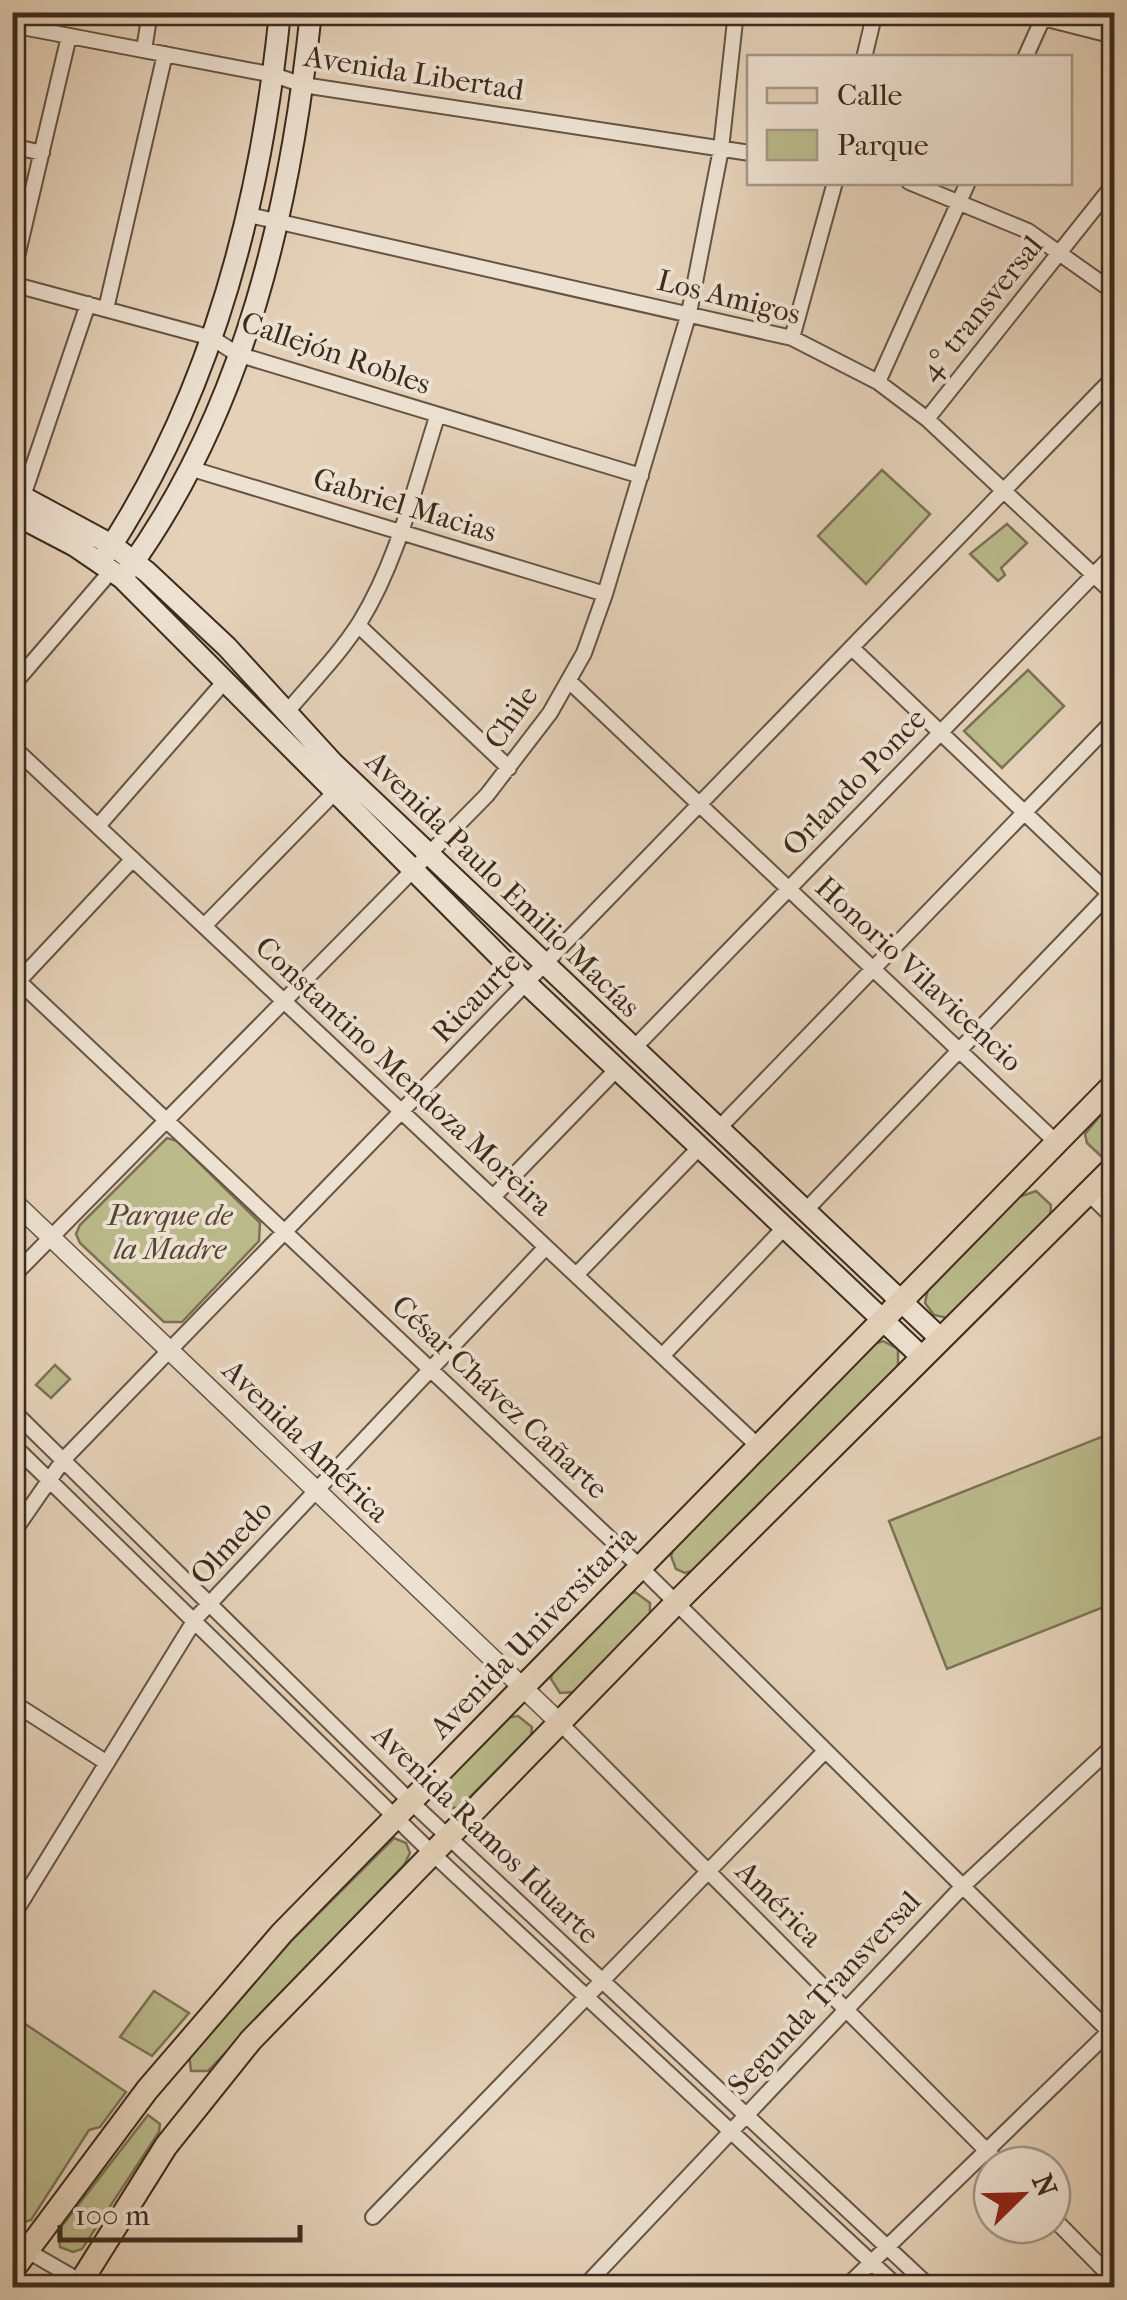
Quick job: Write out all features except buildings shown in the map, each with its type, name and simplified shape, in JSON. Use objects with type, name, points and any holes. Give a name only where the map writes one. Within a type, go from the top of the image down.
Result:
[{"type":"main road","points":[[116,563],[212,338],[249,214],[274,75],[280,12]]},
{"type":"main road","points":[[116,563],[189,468],[237,354],[279,222],[303,86],[311,12]]},
{"type":"main road","name":"Avenida Paulo Emilio Macías","points":[[16,500],[116,563],[227,647],[286,712],[544,966],[941,1340]]},
{"type":"main road","name":"Avenida Paulo Emilio Macías","points":[[116,563],[412,872],[922,1358]]},
{"type":"main road","name":"Avenida Universitaria","points":[[12,2270],[20,2246],[236,1982],[758,1446],[895,1296],[1114,1084]]},
{"type":"main road","points":[[82,2286],[166,2146],[208,2090],[294,1994],[676,1603],[1114,1167]]},
{"type":"street","points":[[144,50],[150,12]]},
{"type":"street","name":"Chile","points":[[12,1278],[510,768],[569,682],[605,594],[690,313],[721,149],[736,12]]},
{"type":"street","points":[[865,55],[875,12]]},
{"type":"street","points":[[994,12],[1043,18],[1114,36]]},
{"type":"street","points":[[1026,55],[1043,18]]},
{"type":"street","name":"Avenida Libertad","points":[[12,25],[274,75],[303,86],[747,153]]},
{"type":"street","points":[[12,281],[69,36]]},
{"type":"street","points":[[106,309],[166,54]]},
{"type":"street","points":[[12,146],[42,153]]},
{"type":"street","name":"4° transversal","points":[[927,420],[1114,184]]},
{"type":"street","points":[[792,338],[834,185]]},
{"type":"street","points":[[918,185],[960,200],[1062,251],[1114,292]]},
{"type":"street","points":[[878,382],[967,185]]},
{"type":"street","name":"Los Amigos","points":[[249,214],[792,338],[878,382],[927,420],[1114,594]]},
{"type":"street","name":"Callejón Robles","points":[[12,281],[212,338],[237,354],[641,476]]},
{"type":"street","points":[[16,500],[88,304]]},
{"type":"street","name":"Ricaurte","points":[[12,1534],[48,1476],[64,1459],[1114,377]]},
{"type":"street","points":[[286,712],[358,624],[400,532],[436,417]]},
{"type":"street","name":"Gabriel Macias","points":[[189,468],[605,594]]},
{"type":"street","name":"Orlando Ponce","points":[[633,1049],[1114,554]]},
{"type":"street","points":[[12,686],[116,563]]},
{"type":"street","points":[[358,624],[510,768]]},
{"type":"street","points":[[805,1211],[1113,894],[852,648]]},
{"type":"street","points":[[98,826],[226,680]]},
{"type":"street","name":"Honorio Vilavicencio","points":[[569,682],[1057,1142]]},
{"type":"street","points":[[719,1128],[1114,720]]},
{"type":"street","name":"Constantino Mendoza Moreira","points":[[12,746],[758,1446]]},
{"type":"street","points":[[204,926],[334,793]]},
{"type":"street","points":[[15,981],[133,859]]},
{"type":"street","name":"César Chávez Cañarte","points":[[15,981],[639,1566],[1113,2031]]},
{"type":"street","points":[[493,1197],[617,1070]]},
{"type":"street","points":[[576,1275],[699,1148]]},
{"type":"street","points":[[1088,1193],[1114,1218]]},
{"type":"street","name":"Avenida América","points":[[12,1200],[560,1723]]},
{"type":"street","points":[[662,1356],[785,1227]]},
{"type":"street","name":"Olmedo","points":[[12,1917],[196,1618],[546,1247]]},
{"type":"street","name":"Avenida Ramos Iduarte","points":[[12,1410],[211,1604],[441,1846],[600,1982],[931,2288]]},
{"type":"street","name":"Avenida Ramos Iduarte","points":[[12,1444],[404,1810],[586,1997],[899,2288]]},
{"type":"street","points":[[12,1702],[107,1763]]},
{"type":"street","name":"América","points":[[560,1723],[981,2145]]},
{"type":"street","name":"Segunda Transversal","points":[[582,2288],[963,1886],[1114,1745]]},
{"type":"street","points":[[373,2216],[825,1750]]},
{"type":"street","points":[[989,2145],[1113,2031]]},
{"type":"street","points":[[845,2288],[972,2161]]},
{"type":"street","points":[[1072,2237],[1114,2280]]},
{"type":"street","points":[[20,2246],[82,2286]]},
{"type":"green space","points":[[882,470],[930,514],[866,584],[818,536]]},
{"type":"green space","points":[[1007,524],[1027,543],[1001,568],[1005,575],[998,581],[970,554]]},
{"type":"green space","points":[[1028,670],[1064,706],[1002,768],[964,731]]},
{"type":"green space","points":[[1114,1099],[1114,1154],[1102,1157],[1087,1143],[1085,1134]]},
{"type":"green space","name":"Parque de la Madre","points":[[167,1138],[177,1141],[260,1223],[259,1241],[182,1322],[164,1322],[80,1243],[76,1234],[80,1225]]},
{"type":"green space","points":[[1036,1191],[1051,1205],[1050,1218],[947,1318],[934,1315],[925,1303],[928,1288],[1019,1197]]},
{"type":"green space","points":[[883,1341],[898,1349],[898,1370],[695,1570],[685,1573],[676,1569],[671,1556],[674,1547],[874,1344]]},
{"type":"green space","points":[[55,1365],[70,1379],[51,1398],[36,1385]]},
{"type":"green space","points":[[1114,1432],[1114,1603],[947,1669],[889,1521]]},
{"type":"green space","points":[[635,1592],[650,1603],[650,1614],[575,1692],[560,1693],[551,1679],[553,1669],[627,1595]]},
{"type":"green space","points":[[518,1716],[532,1727],[531,1736],[460,1807],[444,1809],[437,1796],[440,1788],[507,1718]]},
{"type":"green space","points":[[394,1838],[406,1843],[410,1853],[404,1865],[208,2071],[191,2071],[189,2054],[294,1938]]},
{"type":"green space","points":[[154,1991],[189,2013],[152,2056],[120,2037]]},
{"type":"green space","points":[[12,2015],[126,2092],[100,2127],[89,2130],[31,2220],[12,2226]]},
{"type":"green space","points":[[148,2115],[160,2124],[159,2132],[82,2249],[73,2252],[60,2247],[58,2231]]}]
